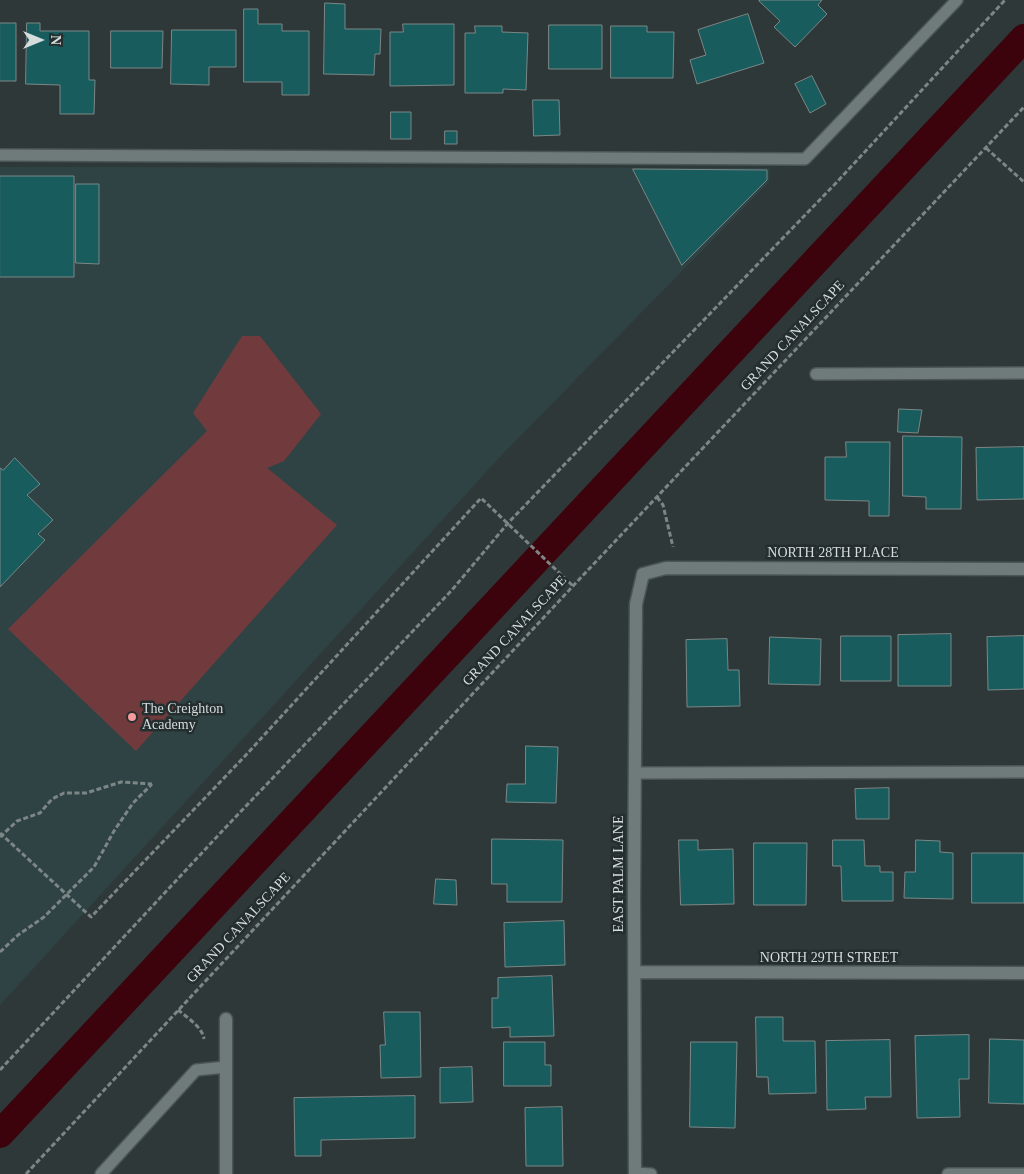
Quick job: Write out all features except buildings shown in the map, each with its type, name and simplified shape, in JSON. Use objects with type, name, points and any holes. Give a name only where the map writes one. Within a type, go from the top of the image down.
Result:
[{"type":"street","name":"NORTH 28TH PLACE","points":[[643,574],[666,568],[1024,568]]},
{"type":"street","name":"EAST PALM LANE","points":[[635,1174],[634,772],[636,604],[643,574]]},
{"type":"street","name":"NORTH 29TH STREET","points":[[634,972],[1024,973]]},
{"type":"street","points":[[226,1019],[226,1174]]},
{"type":"lane","points":[[0,155],[805,159],[957,0]]},
{"type":"lane","points":[[816,374],[1024,373]]},
{"type":"lane","points":[[634,772],[1024,772]]},
{"type":"lane","points":[[101,1174],[196,1070],[226,1067]]},
{"type":"lane","points":[[635,1174],[651,1174]]},
{"type":"lane","points":[[948,1174],[1024,1174]]},
{"type":"path","points":[[0,1070],[226,827],[452,590],[508,523],[836,183],[1004,0]]},
{"type":"path","name":"GRAND CANALSCAPE","points":[[26,1174],[573,586],[1024,107]]},
{"type":"path","points":[[986,148],[1024,182]]},
{"type":"path","points":[[657,497],[663,505],[673,547]]},
{"type":"path","points":[[0,952],[18,935],[44,917],[67,893],[94,867],[114,831],[133,803],[152,784],[121,782],[86,793],[64,793],[52,799],[40,813],[17,821],[1,835],[67,893],[91,917],[246,756],[481,498],[573,586]]},
{"type":"path","points":[[178,1010],[201,1031]]},
{"type":"shaded area","name":"The Creighton Academy","points":[[0,167],[770,168],[769,182],[498,459],[0,1005]]},
{"type":"shaded area","points":[[242,336],[260,336],[321,414],[284,461],[267,468],[337,525],[136,751],[8,629],[207,431],[193,413]]},
{"type":"waterway","points":[[0,1134],[1024,38]]},
{"type":"place","name":"The Creighton Academy","points":[[132,717]]}]
